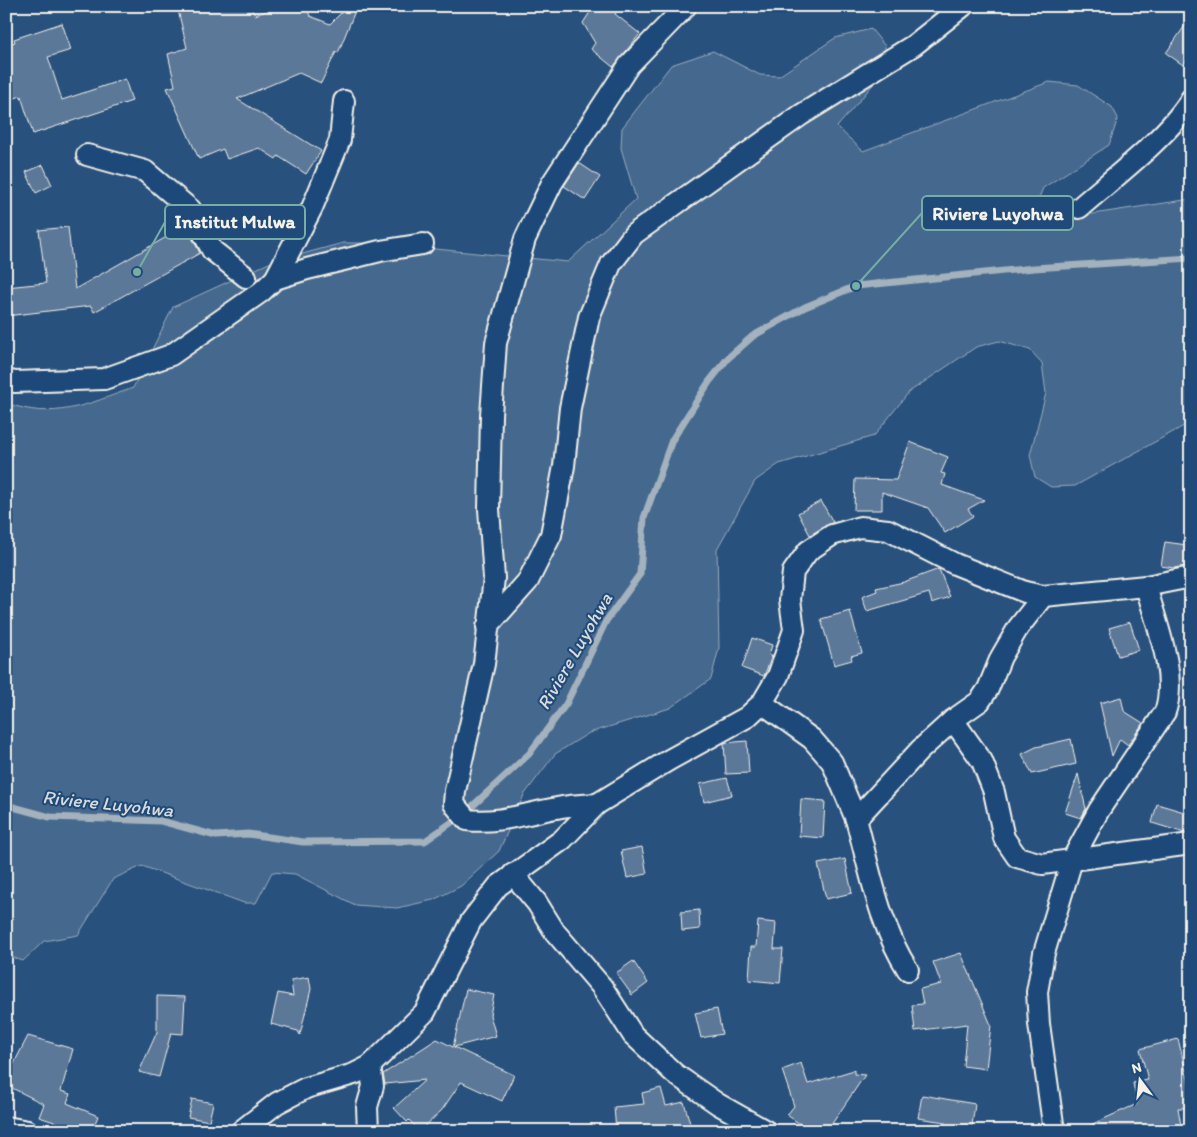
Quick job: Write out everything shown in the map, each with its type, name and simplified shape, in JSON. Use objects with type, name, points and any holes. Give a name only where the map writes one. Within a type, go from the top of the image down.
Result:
[{"type":"street","points":[[597,804],[563,807],[494,821],[467,820],[454,804],[455,791],[484,664],[494,578],[489,509],[490,415],[496,343],[525,238],[552,183],[629,65],[686,6]]},
{"type":"street","points":[[487,626],[528,581],[551,535],[564,466],[570,408],[590,317],[611,264],[634,234],[801,115],[914,45],[963,6]]},
{"type":"street","points":[[1079,208],[1183,112],[1191,98]]},
{"type":"street","points":[[6,380],[15,382],[104,379],[171,356],[261,292],[275,279],[312,208],[340,140],[344,101]]},
{"type":"street","points":[[87,156],[145,171],[191,210],[212,250],[246,277]]},
{"type":"street","points":[[275,279],[380,251],[423,244]]},
{"type":"street","points":[[241,1131],[277,1103],[306,1088],[354,1074],[370,1066],[425,1012],[470,921],[498,886],[562,840],[597,804],[669,760],[747,717],[762,703],[778,676],[794,630],[790,600],[793,572],[808,551],[832,535],[860,527],[888,530],[955,564],[1025,592],[1043,596],[1146,586],[1191,577]]},
{"type":"street","points":[[1054,1131],[1039,1024],[1038,992],[1044,953],[1072,860],[1099,810],[1165,712],[1170,698],[1167,663],[1146,586]]},
{"type":"street","points":[[856,819],[920,750],[952,720],[980,701],[1014,635],[1043,596]]},
{"type":"street","points":[[762,703],[812,739],[832,762],[856,819],[883,916],[895,950],[908,970]]},
{"type":"street","points":[[952,720],[982,761],[994,792],[1004,838],[1017,857],[1042,864],[1191,844]]},
{"type":"street","points":[[513,874],[537,903],[555,932],[602,987],[633,1035],[675,1074],[718,1104],[766,1131]]},
{"type":"street","points":[[368,1131],[367,1107],[374,1086],[370,1066]]},
{"type":"street","points":[[6,1127],[28,1131]]},
{"type":"shaded area","points":[[871,29],[885,46],[887,68],[837,127],[863,151],[1049,82],[1078,85],[1112,107],[1118,118],[1109,145],[1043,188],[1034,210],[1041,222],[1191,199],[1191,422],[1075,486],[1051,487],[1035,477],[1030,455],[1046,393],[1042,363],[1030,350],[999,341],[976,347],[909,392],[874,436],[779,464],[755,481],[717,549],[719,648],[711,679],[670,708],[589,733],[555,754],[524,795],[499,851],[461,886],[433,900],[397,908],[355,905],[295,874],[272,872],[256,903],[244,903],[142,866],[113,879],[78,935],[44,941],[23,961],[6,955],[6,403],[40,411],[56,410],[86,405],[133,388],[173,307],[269,263],[343,243],[374,243],[568,262],[636,199],[621,148],[622,128],[671,65],[713,51],[760,75],[779,76],[835,38]]},
{"type":"building","points":[[177,6],[250,6],[255,15],[280,6],[306,6],[310,16],[330,24],[348,6],[357,6],[338,53],[336,52],[321,83],[299,73],[237,99],[321,151],[306,174],[278,156],[276,159],[259,148],[227,159],[223,149],[199,159],[167,88],[175,86],[168,54],[187,48]]},
{"type":"building","points":[[594,6],[620,6],[615,14],[640,34],[613,67],[591,49],[595,43],[583,23]]},
{"type":"building","points":[[1191,17],[1191,54],[1183,65],[1166,53]]},
{"type":"building","points":[[62,23],[71,50],[48,57],[62,100],[125,79],[132,101],[33,134],[21,96],[6,101],[6,45],[15,42],[14,39]]},
{"type":"building","points":[[579,163],[600,177],[585,200],[564,186]]},
{"type":"building","points":[[43,165],[52,185],[36,193],[26,172]]},
{"type":"building","points":[[186,226],[200,253],[94,312],[91,306],[6,316],[6,287],[46,283],[39,230],[68,227],[75,289]]},
{"type":"building","points":[[910,442],[948,457],[941,473],[945,474],[942,485],[984,500],[968,509],[973,516],[945,533],[928,508],[882,492],[882,510],[854,510],[855,479],[896,480]]},
{"type":"building","points":[[821,501],[833,522],[810,535],[798,513]]},
{"type":"building","points":[[1165,542],[1187,545],[1186,551],[1191,552],[1191,565],[1174,568],[1161,566]]},
{"type":"building","points":[[939,569],[950,597],[932,603],[929,593],[867,611],[862,597],[877,591],[876,588],[904,582]]},
{"type":"building","points":[[850,611],[862,653],[851,656],[852,660],[834,665],[821,619]]},
{"type":"building","points":[[1130,622],[1139,650],[1118,656],[1109,628]]},
{"type":"building","points":[[752,638],[772,645],[769,655],[772,656],[764,676],[742,668]]},
{"type":"building","points":[[1121,697],[1124,711],[1143,723],[1128,745],[1120,739],[1112,756],[1100,703]]},
{"type":"building","points":[[1071,739],[1076,764],[1032,774],[1022,754],[1036,747]]},
{"type":"building","points":[[747,741],[749,773],[726,774],[724,743]]},
{"type":"building","points":[[1078,774],[1086,809],[1081,818],[1065,813]]},
{"type":"building","points":[[727,778],[732,795],[704,802],[700,784]]},
{"type":"building","points":[[801,799],[825,801],[823,838],[799,836]]},
{"type":"building","points":[[1157,804],[1191,814],[1191,832],[1185,833],[1152,823]]},
{"type":"building","points":[[642,847],[647,874],[627,878],[621,851]]},
{"type":"building","points":[[845,859],[852,893],[826,899],[818,864]]},
{"type":"building","points":[[699,910],[700,929],[682,931],[681,912]]},
{"type":"building","points":[[758,921],[776,923],[774,949],[783,949],[780,983],[749,980],[751,947],[756,947]]},
{"type":"building","points":[[961,953],[991,1025],[986,1069],[963,1066],[967,1024],[915,1031],[912,1005],[923,1004],[920,989],[941,984],[933,962]]},
{"type":"building","points":[[633,961],[648,983],[632,995],[616,973]]},
{"type":"building","points":[[309,977],[311,989],[300,1035],[298,1031],[271,1024],[278,993],[293,996],[291,980]]},
{"type":"building","points":[[466,989],[494,995],[490,1015],[496,1036],[454,1047],[514,1075],[502,1101],[461,1082],[442,1110],[420,1131],[409,1120],[407,1122],[394,1108],[425,1080],[385,1084],[383,1074],[437,1039],[453,1047]]},
{"type":"building","points":[[157,996],[185,997],[183,1034],[171,1033],[159,1077],[139,1072],[157,1032]]},
{"type":"building","points":[[717,1009],[722,1034],[701,1038],[695,1013]]},
{"type":"building","points":[[28,1036],[73,1049],[61,1091],[70,1094],[67,1103],[98,1116],[92,1131],[69,1131],[70,1127],[39,1117],[44,1104],[6,1085],[6,1079]]},
{"type":"building","points":[[1178,1039],[1191,1091],[1191,1108],[1178,1108],[1182,1131],[1077,1131],[1137,1104],[1133,1083],[1148,1080],[1140,1049]]},
{"type":"building","points":[[801,1063],[808,1084],[854,1070],[854,1074],[865,1075],[827,1131],[810,1131],[787,1115],[794,1106],[782,1070]]},
{"type":"building","points":[[661,1088],[666,1106],[684,1102],[691,1127],[677,1131],[616,1131],[614,1107],[644,1104],[642,1093]]},
{"type":"building","points":[[922,1095],[975,1104],[972,1126],[963,1125],[962,1131],[944,1131],[945,1122],[918,1118]]},
{"type":"building","points":[[192,1099],[213,1103],[209,1121],[188,1117]]},
{"type":"waterway","name":"Riviere Luyohwa","points":[[6,805],[50,817],[161,821],[216,836],[248,834],[303,842],[425,841],[465,813],[529,754],[566,704],[606,621],[640,574],[644,518],[672,440],[709,382],[728,358],[753,336],[805,307],[856,286],[1034,268],[1191,258]]},
{"type":"place","name":"Institut Mulwa","points":[[137,272]]},
{"type":"place","name":"Riviere Luyohwa","points":[[856,286]]}]
